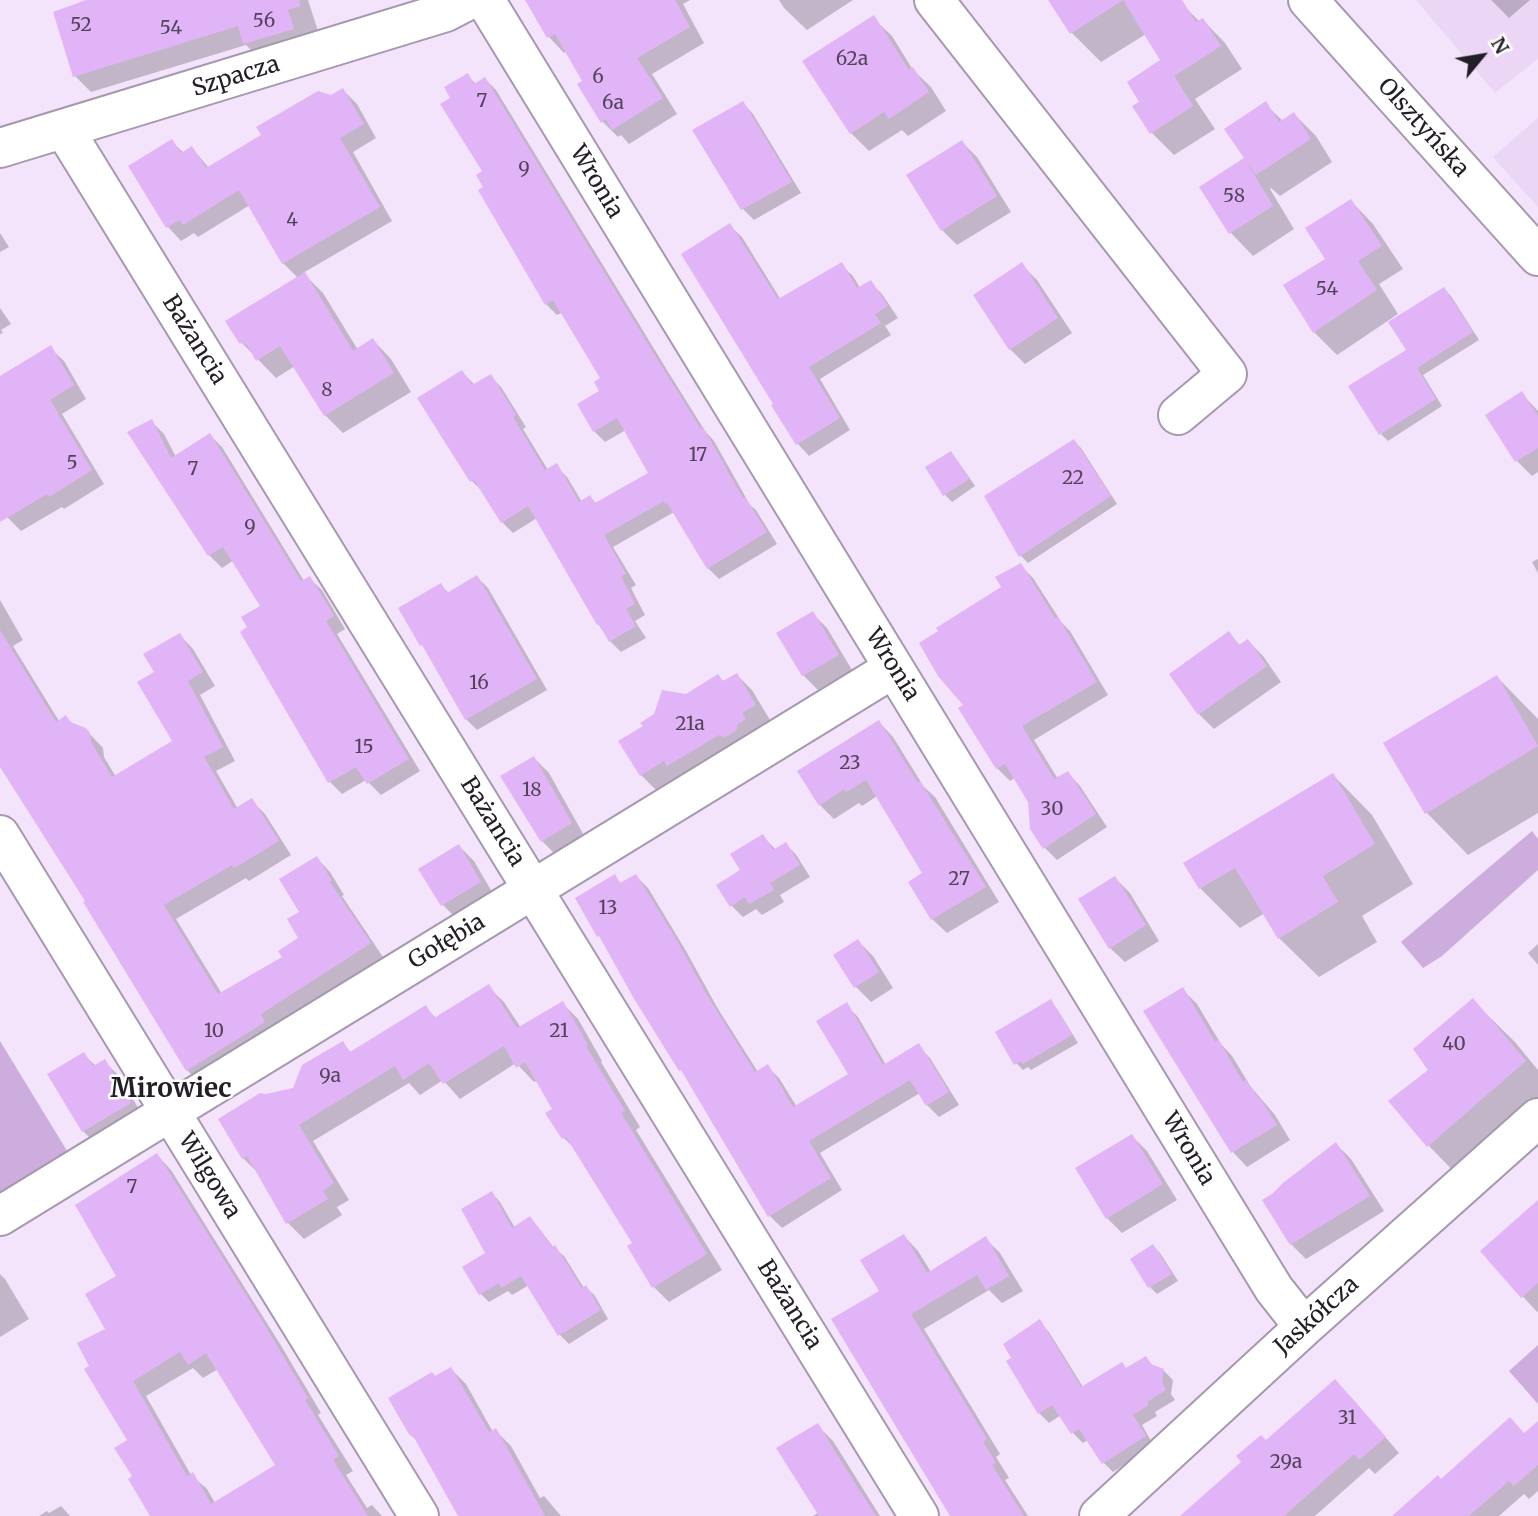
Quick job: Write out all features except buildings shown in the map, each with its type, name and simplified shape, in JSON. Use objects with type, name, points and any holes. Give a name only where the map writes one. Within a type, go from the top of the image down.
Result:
[{"type":"street","name":"Szpacza","points":[[0,148],[446,12],[469,0]]},
{"type":"street","name":"Wronia","points":[[485,0],[1274,1289],[1304,1327]]},
{"type":"street","points":[[934,0],[1227,373],[1178,415]]},
{"type":"street","name":"Olsztyńska","points":[[1308,0],[1538,256]]},
{"type":"street","name":"Bażancia","points":[[64,129],[919,1516]]},
{"type":"street","name":"Gołębia","points":[[0,1216],[894,668]]},
{"type":"street","name":"Wilgowa","points":[[0,835],[419,1516]]},
{"type":"street","name":"Jaskółcza","points":[[1100,1516],[1304,1327],[1538,1118]]},
{"type":"shaded area","points":[[1416,0],[1538,0],[1538,59],[1495,93]]},
{"type":"shaded area","points":[[1538,118],[1538,207],[1493,157]]},
{"type":"shaded area","points":[[1532,831],[1538,839],[1538,870],[1442,956],[1423,968],[1401,942]]},
{"type":"shaded area","points":[[0,1041],[69,1154],[0,1197]]},
{"type":"shaded area","points":[[1538,1345],[1538,1404],[1509,1371]]},
{"type":"district","name":"Mirowiec","points":[[171,1090]]}]
